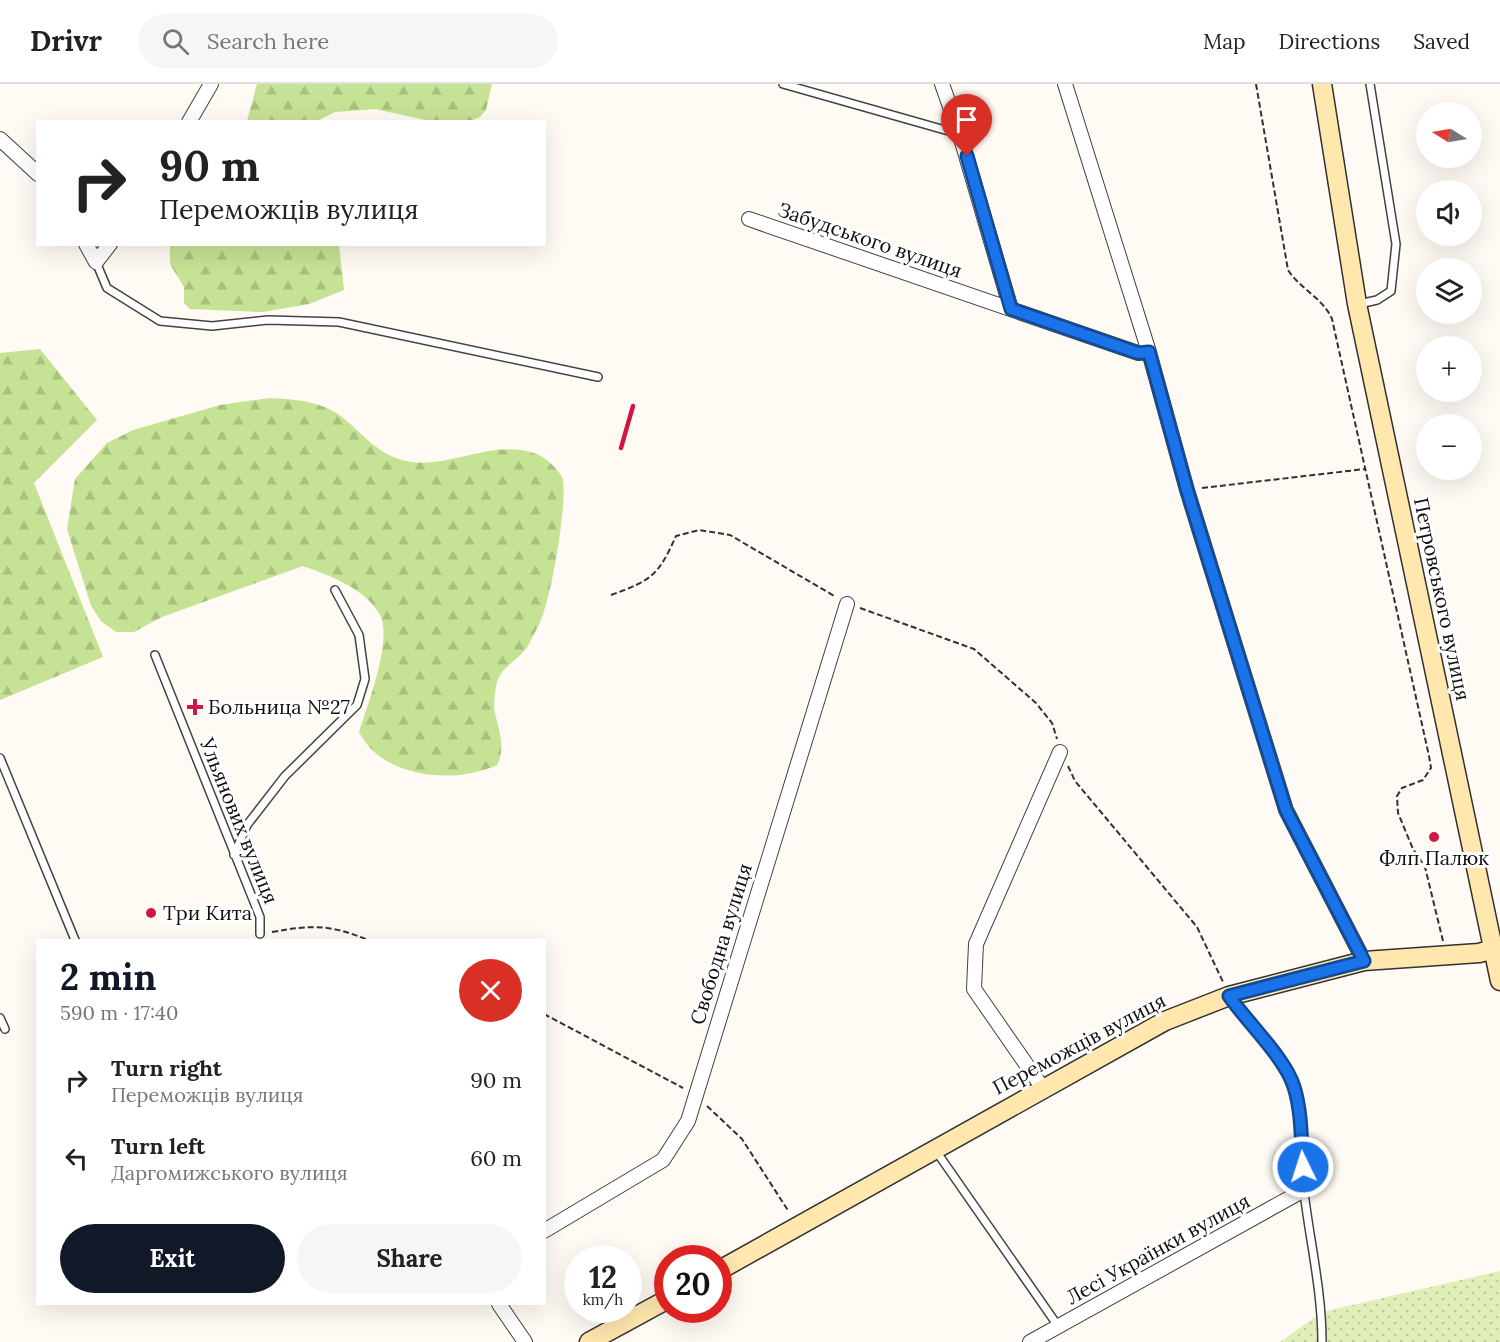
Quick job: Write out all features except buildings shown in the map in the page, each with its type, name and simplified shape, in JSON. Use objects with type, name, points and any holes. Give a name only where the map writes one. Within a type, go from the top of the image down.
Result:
[{"type":"main road","name":"Петровського вулиця","points":[[1322,84],[1357,304],[1500,981]]},
{"type":"main road","name":"Переможців вулиця","points":[[732,1263],[1165,1021],[1229,996],[1364,961],[1494,949]]},
{"type":"main road","points":[[589,1342],[654,1307]]},
{"type":"street","points":[[190,120],[211,84]]},
{"type":"street","points":[[942,84],[960,135],[1011,309]]},
{"type":"street","points":[[1065,84],[1149,352],[1187,490],[1286,810],[1364,961]]},
{"type":"street","points":[[0,139],[36,172]]},
{"type":"street","name":"Забудського вулиця","points":[[749,219],[1138,353],[1149,352]]},
{"type":"street","points":[[87,246],[96,262],[108,246]]},
{"type":"street","name":"Свободна вулиця","points":[[546,1230],[663,1160],[688,1121],[847,604]]},
{"type":"street","points":[[1042,1088],[974,989],[976,944],[1060,752]]},
{"type":"street","name":"Лесі Українки вулиця","points":[[1030,1342],[1304,1190]]},
{"type":"street","points":[[500,1305],[525,1342]]},
{"type":"lane","points":[[783,84],[960,135]]},
{"type":"lane","points":[[1357,304],[1377,300],[1391,291],[1396,244],[1370,84]]},
{"type":"lane","points":[[96,262],[107,288],[160,321],[212,326],[268,320],[339,322],[598,377]]},
{"type":"lane","points":[[234,855],[247,825],[285,776],[357,705],[364,679],[359,635],[335,590]]},
{"type":"lane","name":"Ульянових вулиця","points":[[155,655],[260,917],[260,934]]},
{"type":"lane","points":[[0,758],[75,939]]},
{"type":"lane","points":[[1229,996],[1250,1025],[1281,1060],[1294,1086],[1300,1120],[1304,1190],[1322,1312],[1322,1342]]},
{"type":"lane","points":[[0,1018],[5,1029]]},
{"type":"lane","points":[[935,1150],[1058,1326]]},
{"type":"path","points":[[1256,84],[1288,270],[1295,281],[1327,308],[1332,319],[1431,768],[1423,780],[1402,788],[1397,796],[1398,813],[1413,849],[1425,867],[1447,955]]},
{"type":"path","points":[[1187,490],[1365,469]]},
{"type":"path","points":[[1060,752],[1075,781],[1197,927],[1229,996]]},
{"type":"path","points":[[260,934],[311,925],[346,931],[366,939]]},
{"type":"green space","points":[[257,84],[492,84],[486,110],[480,117],[472,120],[425,120],[375,109],[335,112],[319,120],[247,120]]},
{"type":"green space","points":[[170,246],[339,246],[344,290],[309,304],[263,312],[190,309],[184,303],[184,287],[170,264]]},
{"type":"green space","points":[[40,349],[97,420],[34,483],[103,657],[0,700],[0,353]]},
{"type":"green space","points":[[269,398],[298,400],[326,407],[342,417],[381,450],[396,458],[414,462],[431,462],[485,452],[521,450],[539,455],[552,464],[562,477],[564,487],[561,522],[555,564],[544,611],[529,644],[502,673],[496,686],[494,710],[501,746],[497,765],[461,775],[420,773],[401,768],[384,759],[370,747],[359,732],[381,656],[383,626],[380,615],[365,597],[346,584],[324,574],[303,566],[162,617],[134,632],[116,632],[101,621],[91,606],[67,529],[75,479],[107,443],[133,430],[220,405]]},
{"type":"green space","points":[[1500,1271],[1500,1342],[1280,1342],[1322,1312]]},
{"type":"railway","points":[[621,448],[633,406]]},
{"type":"place","name":"Больница №27","points":[[195,707]]},
{"type":"place","name":"Флп Палюк","points":[[1434,837]]},
{"type":"place","name":"Три Кита","points":[[151,913]]},
{"type":"route","points":[[967,156],[1011,309],[1138,353],[1149,352],[1187,490],[1286,810],[1364,961],[1229,996],[1250,1025],[1281,1060],[1294,1086],[1300,1120],[1303,1167]]}]
